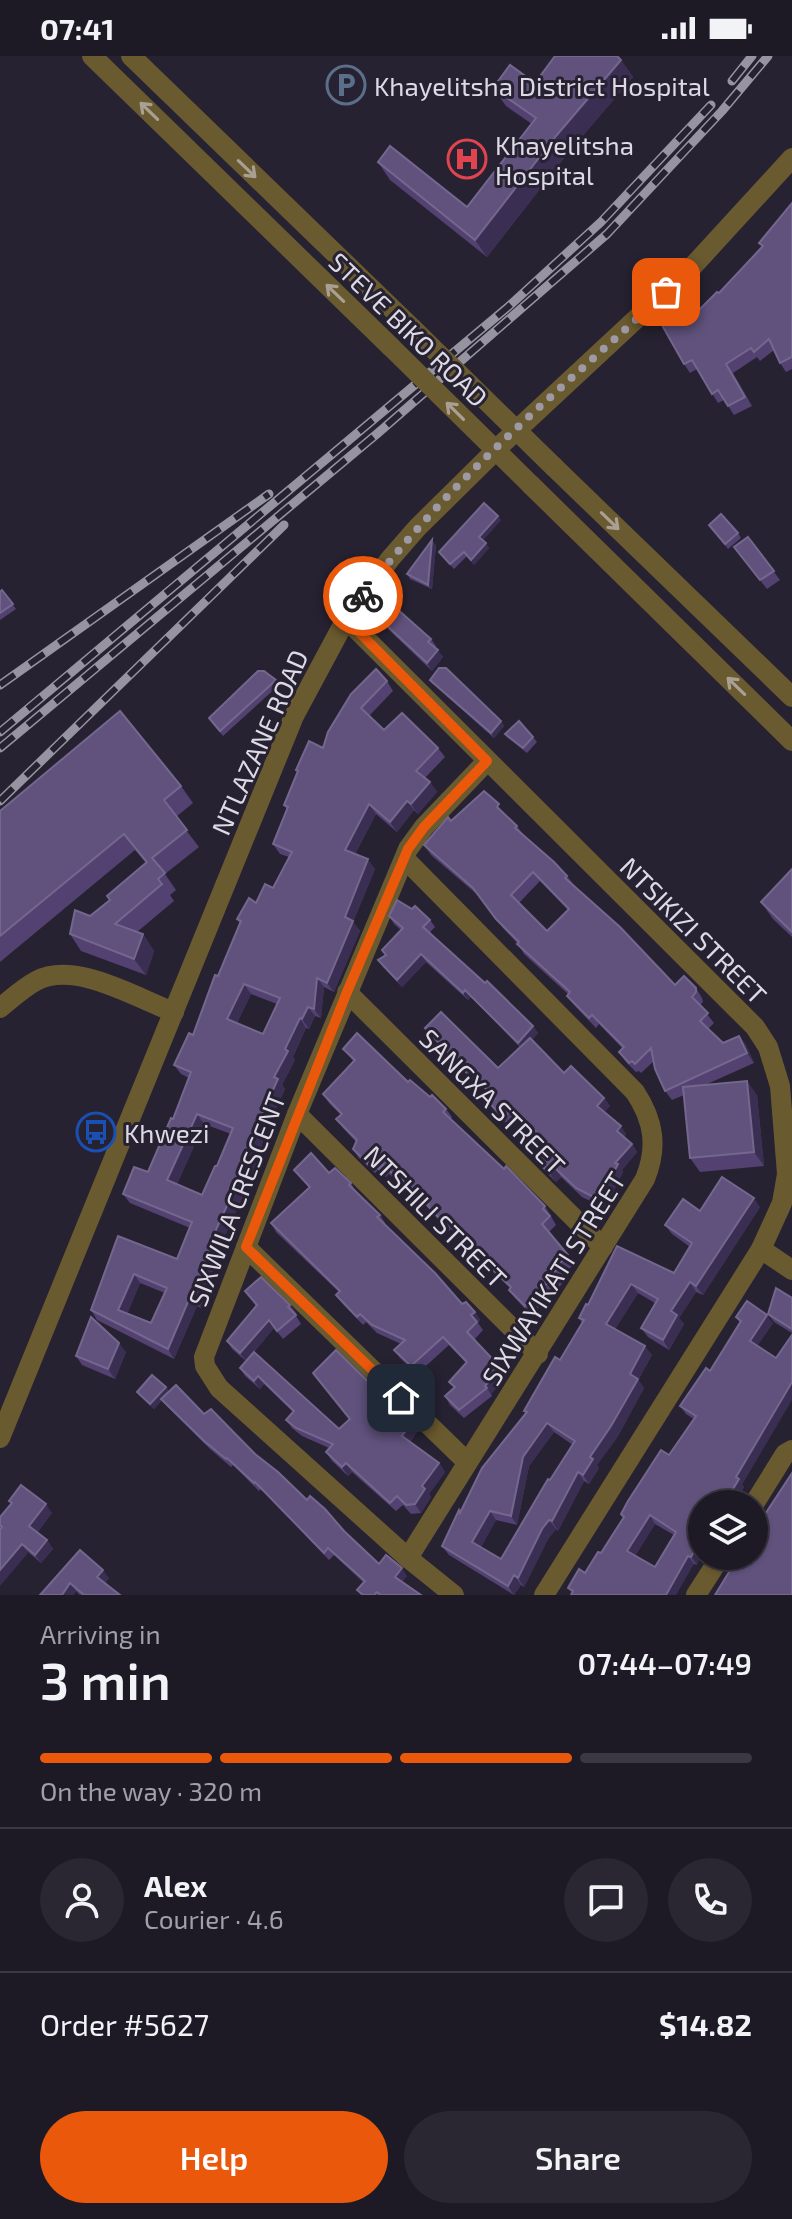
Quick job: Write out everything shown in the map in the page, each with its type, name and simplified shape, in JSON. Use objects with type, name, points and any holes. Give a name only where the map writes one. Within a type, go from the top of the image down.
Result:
[{"type":"street","name":"STEVE BIKO ROAD","points":[[92,56],[792,741]]},
{"type":"street","name":"STEVE BIKO ROAD","points":[[131,56],[792,697]]},
{"type":"street","name":"NTLAZANE ROAD","points":[[0,1438],[294,716],[346,619],[390,559],[426,518],[693,266],[792,158]]},
{"type":"street","name":"NTSIKIZI STREET","points":[[346,619],[745,1017],[768,1047],[780,1086],[787,1174],[782,1203],[761,1249],[544,1595]]},
{"type":"street","name":"SIXWILA CRESCENT","points":[[454,1595],[408,1558],[219,1388],[205,1366],[205,1351],[297,1114],[413,839],[487,761]]},
{"type":"street","name":"SIXWAYIKATI STREET","points":[[405,859],[635,1092],[645,1108],[654,1139],[653,1159],[645,1179],[408,1558]]},
{"type":"street","points":[[0,1008],[35,981],[64,974],[82,976],[174,1012]]},
{"type":"street","name":"SANGXA STREET","points":[[347,992],[603,1247]]},
{"type":"street","name":"NTSHILI STREET","points":[[297,1114],[538,1354]]},
{"type":"street","points":[[246,1247],[467,1462]]},
{"type":"street","points":[[761,1249],[792,1270]]},
{"type":"street","points":[[763,1490],[785,1454],[792,1450]]},
{"type":"street","points":[[696,1595],[712,1570]]},
{"type":"building","points":[[555,56],[617,56],[621,60],[556,136],[475,240],[378,162],[390,146],[467,207],[536,118],[493,88],[510,65],[535,83]]},
{"type":"building","points":[[792,203],[792,357],[780,363],[769,339],[754,352],[751,348],[726,364],[745,397],[728,406],[718,390],[712,394],[692,360],[684,364],[663,327],[677,294],[695,314],[719,293],[763,246],[759,243]]},
{"type":"building","points":[[484,503],[498,516],[479,537],[486,543],[471,560],[464,552],[450,564],[439,552]]},
{"type":"building","points":[[721,514],[738,533],[725,544],[709,525]]},
{"type":"building","points":[[748,537],[774,571],[760,580],[734,547]]},
{"type":"building","points":[[432,540],[428,585],[407,574]]},
{"type":"building","points":[[2,590],[13,604],[0,613],[0,592]]},
{"type":"building","points":[[396,608],[431,639],[428,642],[438,650],[427,663],[384,623]]},
{"type":"building","points":[[439,668],[446,668],[501,721],[491,733],[430,680]]},
{"type":"building","points":[[376,669],[387,681],[361,708],[384,730],[402,713],[438,748],[416,771],[430,782],[411,804],[407,801],[390,822],[369,804],[345,850],[368,859],[345,917],[353,921],[327,983],[317,978],[314,1009],[308,1007],[300,1018],[285,1049],[288,1051],[274,1077],[278,1079],[261,1116],[243,1171],[209,1245],[212,1246],[203,1276],[194,1298],[190,1297],[168,1349],[91,1310],[118,1236],[177,1259],[192,1222],[123,1194],[134,1167],[148,1172],[173,1119],[191,1072],[174,1065],[189,1033],[193,1035],[215,975],[218,976],[241,921],[237,919],[249,898],[256,903],[265,884],[273,888],[292,852],[273,844],[288,807],[284,805],[296,770],[309,741],[323,748],[328,732],[351,694]],"holes":[[[244,984],[280,998],[263,1034],[227,1019]],[[197,1114],[233,1128],[202,1195],[167,1180]],[[134,1274],[167,1288],[151,1323],[118,1310]]]},
{"type":"building","points":[[258,671],[264,671],[276,680],[220,731],[209,718]]},
{"type":"building","points":[[120,711],[181,786],[164,800],[187,830],[152,858],[165,873],[158,879],[162,884],[115,924],[143,934],[134,959],[70,934],[75,910],[90,916],[110,900],[107,896],[147,862],[124,834],[0,936],[0,811]]},
{"type":"building","points":[[519,721],[533,737],[523,748],[505,734]]},
{"type":"building","points":[[484,791],[499,804],[497,807],[517,826],[515,828],[554,862],[567,876],[565,878],[620,927],[675,985],[684,976],[696,988],[692,997],[708,1013],[700,1021],[723,1043],[739,1036],[747,1053],[665,1091],[655,1069],[651,1048],[635,1064],[632,1061],[629,1063],[619,1052],[624,1047],[592,1015],[589,1018],[567,996],[570,992],[517,944],[519,942],[496,919],[473,888],[424,845],[448,817],[451,821]],"holes":[[[533,872],[569,909],[547,931],[511,895]]]},
{"type":"building","points":[[792,869],[792,932],[761,902]]},
{"type":"building","points":[[397,900],[412,909],[415,906],[430,920],[423,927],[485,983],[487,981],[533,1026],[518,1043],[465,990],[463,993],[421,954],[397,980],[378,960],[386,955],[382,950],[403,928],[389,916]]},
{"type":"building","points":[[441,1012],[498,1068],[530,1038],[564,1073],[571,1066],[604,1098],[597,1106],[621,1126],[617,1131],[632,1144],[615,1163],[618,1164],[599,1200],[576,1188],[555,1168],[550,1174],[537,1161],[551,1146],[512,1109],[504,1117],[490,1104],[495,1098],[425,1028]]},
{"type":"building","points":[[357,1033],[408,1082],[410,1080],[430,1097],[432,1095],[446,1109],[443,1112],[504,1169],[506,1166],[545,1206],[543,1209],[550,1216],[542,1224],[568,1255],[558,1265],[560,1267],[553,1273],[555,1275],[525,1306],[509,1290],[511,1287],[473,1250],[475,1248],[445,1220],[443,1222],[429,1204],[396,1174],[383,1165],[379,1169],[372,1162],[369,1165],[353,1149],[357,1140],[336,1119],[342,1114],[323,1094],[355,1060],[343,1049]]},
{"type":"building","points":[[747,1081],[754,1152],[690,1158],[683,1087]]},
{"type":"building","points":[[311,1153],[329,1173],[335,1168],[351,1183],[349,1185],[380,1215],[377,1217],[462,1304],[466,1302],[475,1312],[471,1315],[477,1322],[467,1332],[501,1368],[485,1386],[487,1388],[459,1410],[445,1396],[455,1387],[449,1382],[467,1362],[443,1337],[411,1366],[394,1350],[405,1340],[372,1325],[360,1314],[357,1317],[336,1295],[340,1291],[271,1223],[310,1187],[294,1170]]},
{"type":"building","points":[[722,1177],[754,1198],[696,1286],[690,1282],[671,1311],[677,1315],[663,1340],[641,1328],[658,1299],[631,1284],[606,1324],[645,1346],[630,1374],[638,1379],[590,1457],[593,1459],[583,1475],[578,1472],[552,1521],[549,1520],[542,1529],[518,1578],[514,1575],[508,1586],[442,1546],[482,1468],[527,1412],[524,1411],[555,1357],[560,1360],[584,1320],[579,1318],[617,1246],[674,1273],[692,1243],[665,1225],[683,1199],[700,1211]],"holes":[[[547,1423],[575,1441],[548,1479],[501,1559],[472,1542],[490,1511],[511,1516],[523,1457]]]},
{"type":"building","points":[[261,1277],[296,1315],[277,1331],[269,1320],[240,1353],[227,1341],[257,1305],[245,1291]]},
{"type":"building","points":[[776,1288],[792,1298],[792,1329],[768,1314]]},
{"type":"building","points":[[747,1301],[767,1315],[750,1341],[776,1358],[792,1335],[792,1382],[736,1477],[739,1479],[732,1490],[688,1490],[688,1556],[666,1595],[571,1595],[573,1591],[568,1588],[579,1569],[585,1573],[598,1552],[601,1553],[624,1517],[621,1514],[628,1501],[661,1450],[669,1455],[696,1416],[680,1406],[706,1368],[710,1371],[741,1321],[736,1317]],"holes":[[[650,1515],[676,1532],[655,1567],[627,1551]]]},
{"type":"building","points":[[91,1317],[119,1343],[108,1369],[76,1356]]},
{"type":"building","points":[[336,1350],[389,1402],[386,1405],[411,1423],[402,1436],[439,1463],[422,1486],[425,1489],[415,1504],[406,1505],[397,1496],[390,1503],[346,1463],[342,1467],[326,1452],[333,1444],[296,1428],[286,1420],[294,1411],[258,1376],[254,1381],[240,1368],[254,1352],[339,1429],[350,1419],[313,1373]]},
{"type":"building","points":[[152,1375],[166,1387],[150,1404],[137,1392]]},
{"type":"building","points":[[176,1385],[204,1414],[211,1409],[307,1500],[310,1496],[325,1509],[379,1564],[386,1555],[402,1568],[395,1577],[421,1595],[381,1595],[377,1592],[363,1595],[357,1590],[365,1581],[328,1548],[324,1553],[255,1482],[204,1441],[161,1399]]},
{"type":"building","points":[[792,1473],[792,1595],[715,1595],[730,1570],[768,1570],[768,1510]]},
{"type":"building","points":[[21,1485],[46,1504],[29,1526],[47,1540],[35,1555],[22,1544],[0,1570],[0,1517]]},
{"type":"building","points":[[80,1550],[103,1570],[97,1577],[120,1595],[84,1595],[70,1583],[62,1595],[40,1595]]},
{"type":"railway","points":[[732,81],[752,56]]},
{"type":"railway","points":[[0,748],[378,433],[607,234],[722,111],[768,56]]},
{"type":"railway","points":[[0,732],[508,307],[601,222],[711,105]]},
{"type":"railway","points":[[0,685],[269,494]]},
{"type":"railway","points":[[0,801],[284,525]]},
{"type":"way so far","points":[[363,596],[417,528],[504,442],[666,292]]},
{"type":"place","name":"Khayelitsha District Hospital","points":[[346,85]]},
{"type":"place","name":"Khayelitsha Hospital","points":[[467,159]]},
{"type":"place","name":"Khwezi","points":[[96,1132]]},
{"type":"route","points":[[363,596],[346,619],[487,761],[413,839],[408,849],[297,1114],[246,1247],[401,1398]]}]
